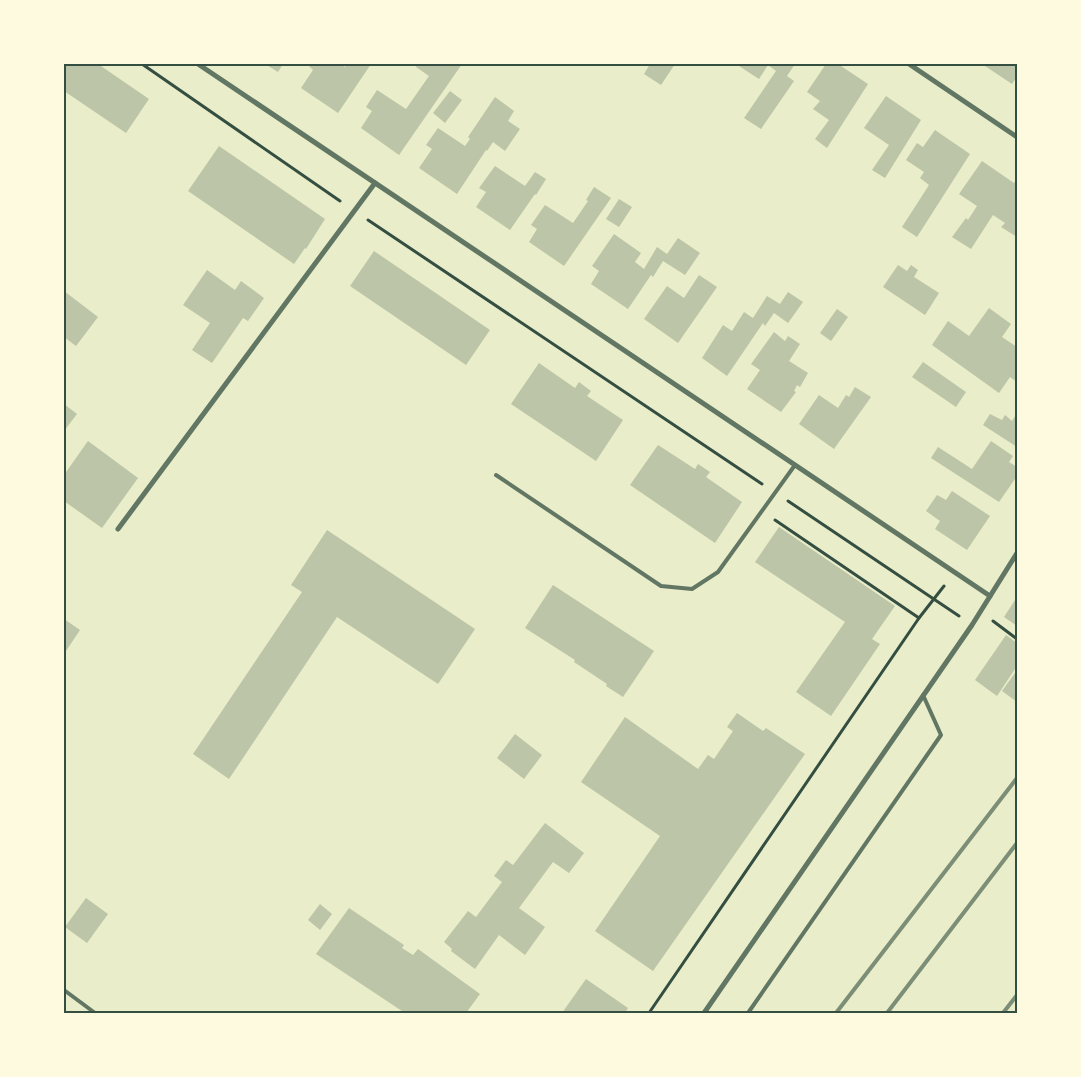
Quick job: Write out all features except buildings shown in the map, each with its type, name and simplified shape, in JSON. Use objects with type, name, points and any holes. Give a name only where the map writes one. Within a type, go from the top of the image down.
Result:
[{"type":"street","points":[[198,64],[990,596]]},
{"type":"street","points":[[910,64],[1017,137]]},
{"type":"street","points":[[118,529],[375,183]]},
{"type":"street","points":[[704,1013],[972,624],[1017,552]]},
{"type":"lane","points":[[496,475],[661,586],[692,589],[718,572],[795,465]]},
{"type":"lane","points":[[748,1013],[941,735],[923,695]]},
{"type":"lane","points":[[64,990],[95,1013]]},
{"type":"path","points":[[142,64],[355,211],[972,624]]},
{"type":"path","points":[[762,511],[919,618]]},
{"type":"path","points":[[649,1013],[919,618],[933,598],[956,574]]},
{"type":"path","points":[[1007,632],[1017,639]]},
{"type":"railway","points":[[836,1013],[1017,778]]},
{"type":"railway","points":[[887,1013],[1017,843]]},
{"type":"railway","points":[[1003,1013],[1017,995]]}]
